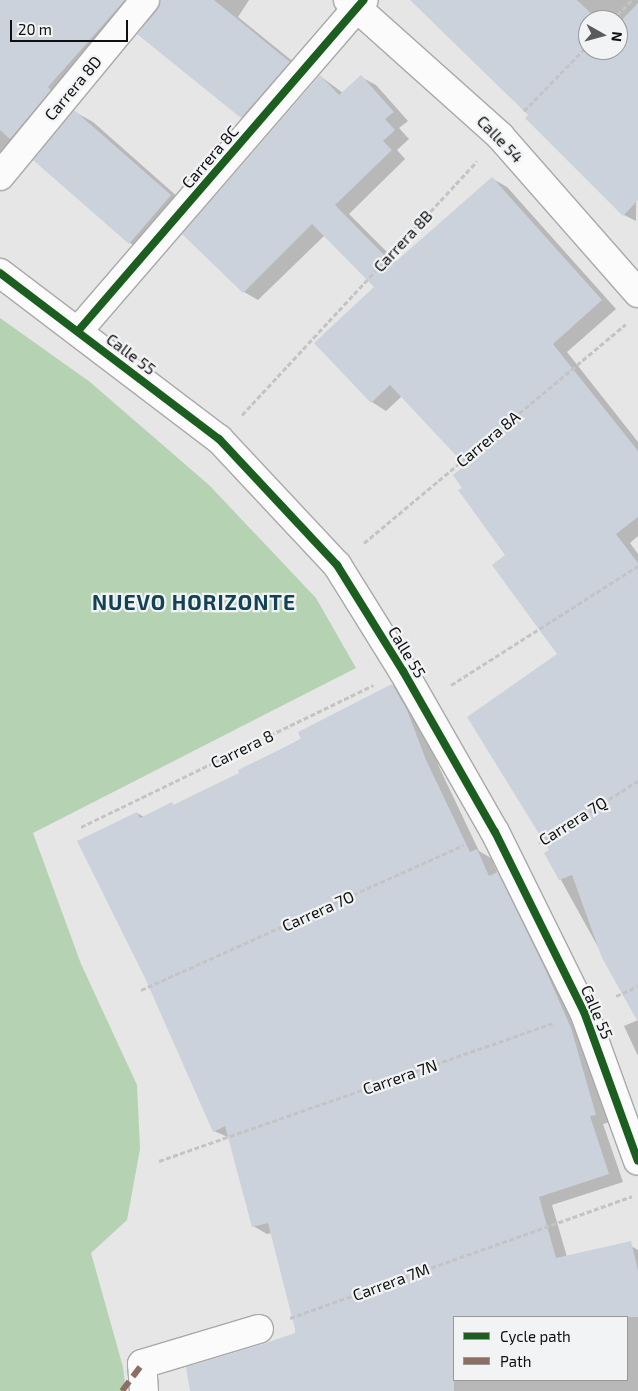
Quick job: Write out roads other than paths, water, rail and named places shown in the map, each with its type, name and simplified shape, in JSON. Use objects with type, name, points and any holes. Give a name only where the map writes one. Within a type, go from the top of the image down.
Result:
[{"type":"street","name":"Carrera 8D","points":[[0,176],[145,0]]},
{"type":"street","name":"Calle 54","points":[[356,3],[500,136],[638,293]]},
{"type":"street","name":"Carrera 8C","points":[[78,331],[356,3]]},
{"type":"street","name":"Calle 55","points":[[0,273],[219,439],[337,565],[403,671],[495,832],[584,1012],[638,1161]]},
{"type":"street","points":[[144,1391],[142,1364],[258,1329]]},
{"type":"district","name":"NUEVO HORIZONTE","points":[[194,602]]}]
